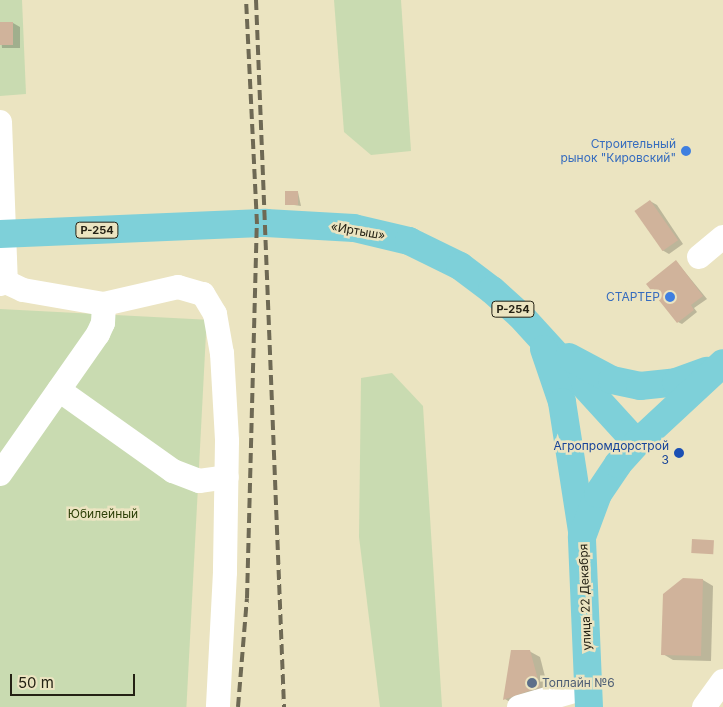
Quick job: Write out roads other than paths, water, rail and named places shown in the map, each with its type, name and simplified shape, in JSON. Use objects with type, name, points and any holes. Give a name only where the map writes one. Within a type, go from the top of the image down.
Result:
[{"type":"main road","name":"«Иртыш»","points":[[2,234],[266,224],[354,228],[409,241],[460,266],[492,290],[535,331],[637,443]]},
{"type":"main road","points":[[535,331],[579,365],[621,382],[640,386],[676,382],[722,364]]},
{"type":"main road","points":[[535,331],[552,365],[562,402],[574,464],[582,537]]},
{"type":"main road","name":"улица 22 Декабря","points":[[589,697],[582,537],[598,494],[618,464],[637,443],[722,364]]},
{"type":"street","points":[[0,122],[3,283],[23,290],[104,304],[178,287],[203,294],[215,314],[222,353],[227,477],[218,707]]},
{"type":"street","points":[[698,257],[723,237]]},
{"type":"street","points":[[0,474],[98,334],[103,324],[104,304]]},
{"type":"street","points":[[59,390],[173,471],[199,481],[227,477]]},
{"type":"street","points":[[704,707],[723,681]]},
{"type":"street","points":[[520,707],[589,697]]},
{"type":"railway","points":[[238,707],[247,598],[257,224],[246,0]]},
{"type":"railway","points":[[256,0],[284,707]]},
{"type":"place","name":"Строительный рынок \"Кировский\"","points":[[686,151]]},
{"type":"place","name":"СТАРТЕР","points":[[670,297]]},
{"type":"place","name":"Агропромдорстрой 3","points":[[679,453]]},
{"type":"place","name":"Топлайн №6","points":[[532,683]]},
{"type":"park label","name":"Юбилейный","points":[[103,514]]}]
